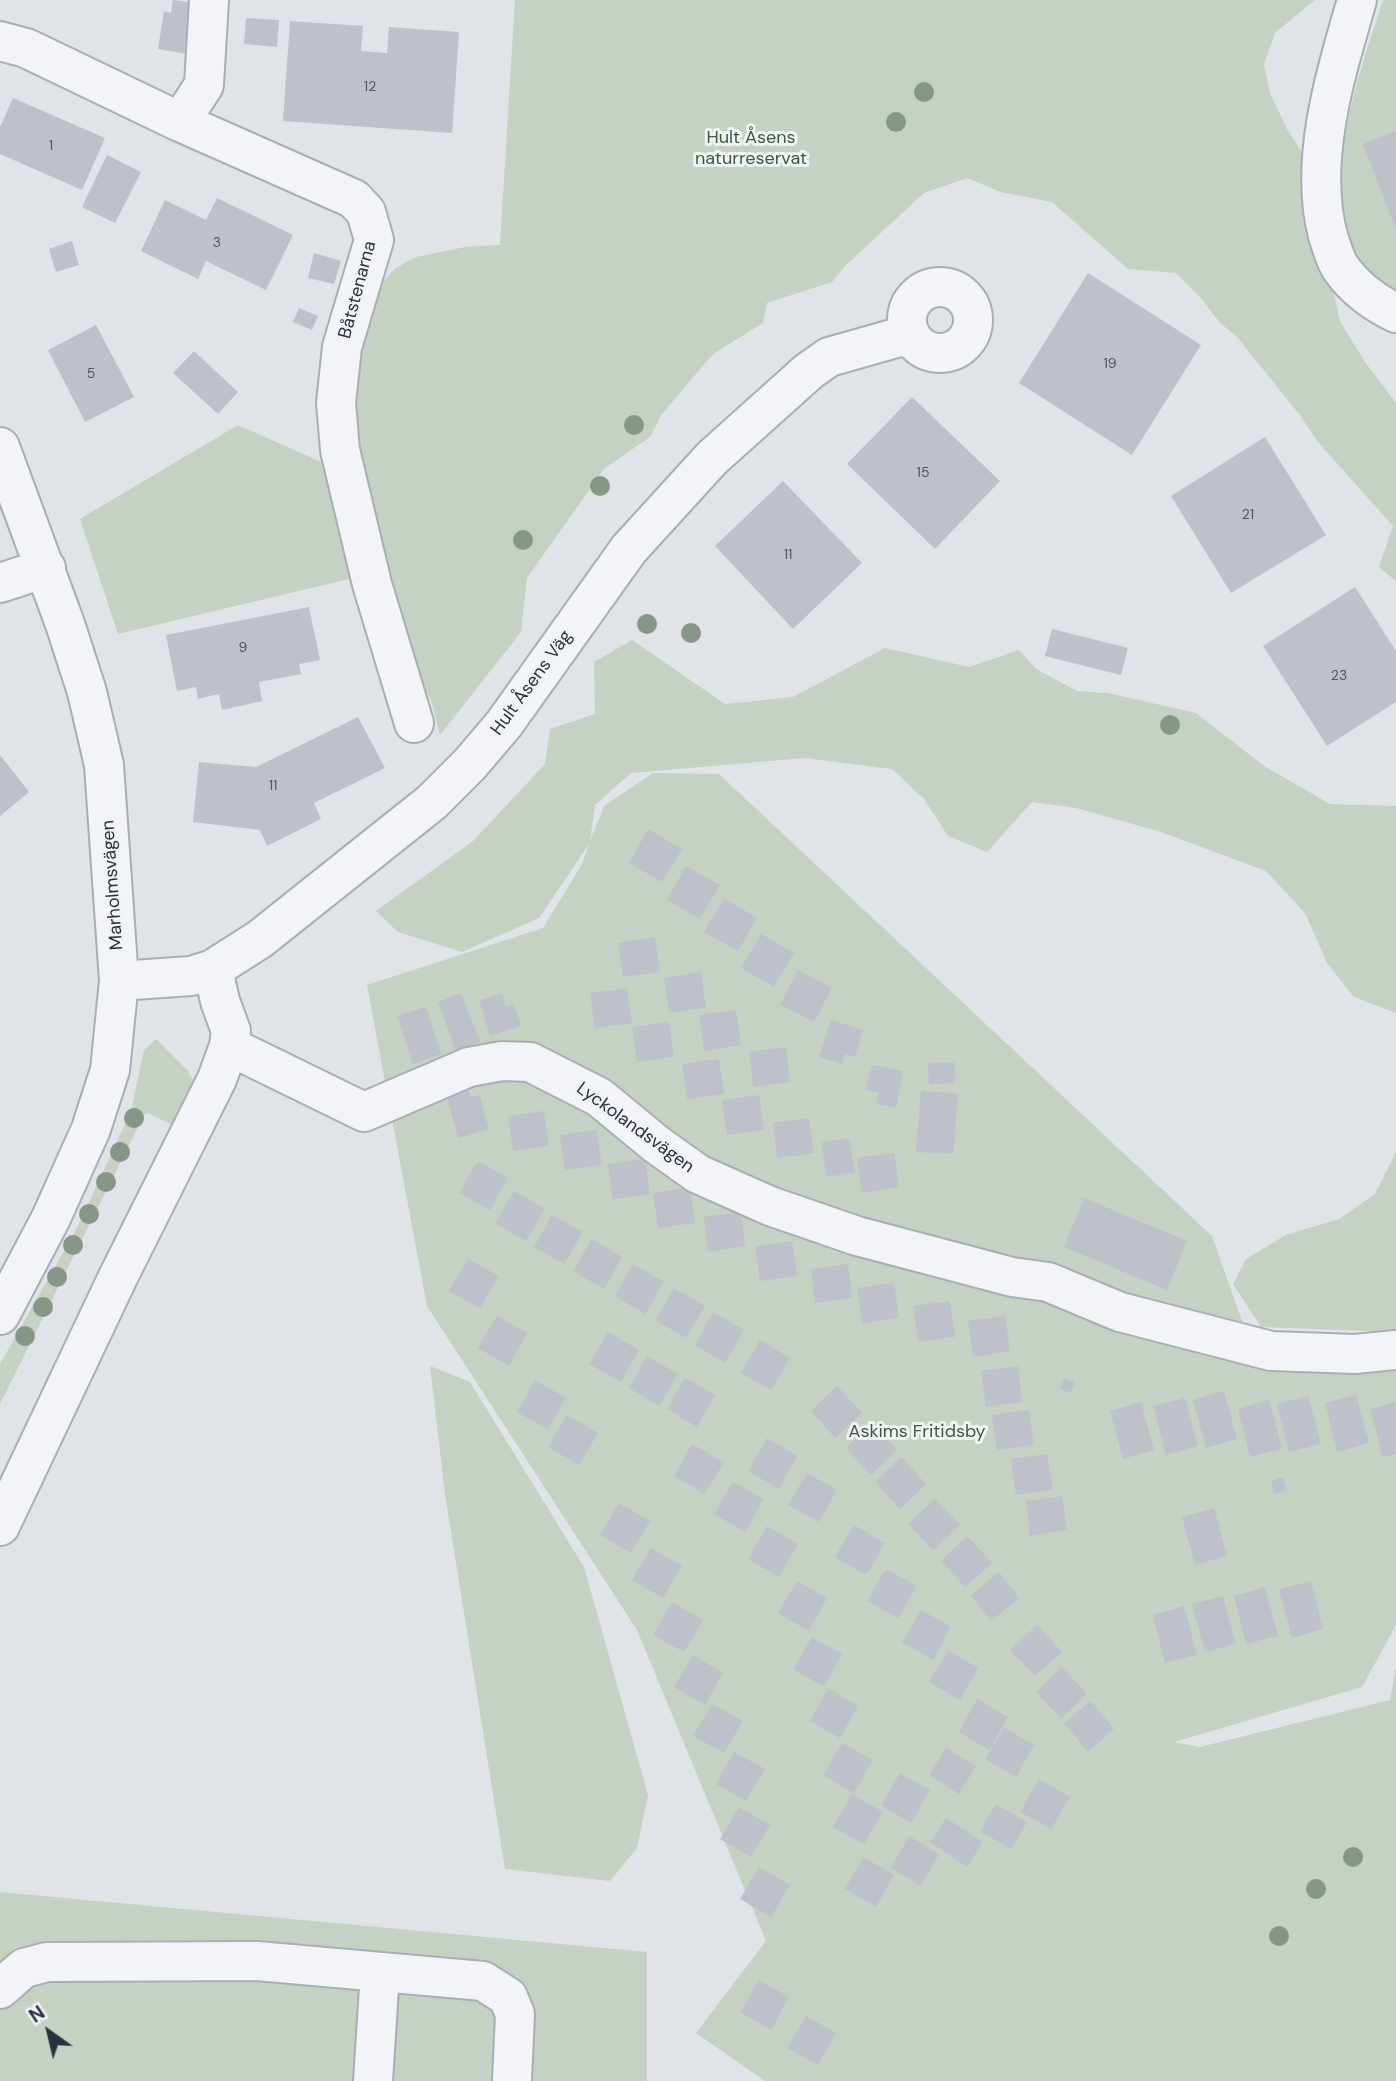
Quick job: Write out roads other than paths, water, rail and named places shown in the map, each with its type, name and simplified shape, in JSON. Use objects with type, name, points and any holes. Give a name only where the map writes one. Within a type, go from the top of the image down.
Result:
[{"type":"street","points":[[180,122],[204,85],[209,0]]},
{"type":"street","points":[[1357,0],[1334,80],[1320,177],[1325,221],[1332,249],[1341,269],[1363,292],[1382,307],[1396,313]]},
{"type":"street","name":"Båtstenarna","points":[[0,41],[26,48],[180,122],[354,199],[366,212],[373,229],[372,252],[342,347],[336,403],[340,450],[372,584],[414,723]]},
{"type":"street","name":"Hult Åsens Väg","points":[[119,981],[191,976],[213,969],[260,939],[432,802],[470,764],[504,724],[629,549],[712,458],[809,371],[829,357],[910,334]]},
{"type":"street","name":"Marholmsvägen","points":[[0,447],[46,568],[87,692],[104,765],[119,981],[110,1070],[91,1129],[51,1217],[0,1315]]},
{"type":"street","points":[[0,583],[46,568]]},
{"type":"street","points":[[0,1526],[118,1277],[217,1079],[229,1046],[231,1031],[220,1001],[213,969]]},
{"type":"street","name":"Lyckolandsvägen","points":[[229,1046],[364,1112],[469,1068],[502,1061],[530,1062],[598,1097],[698,1174],[769,1206],[857,1236],[1012,1277],[1048,1282],[1120,1311],[1271,1351],[1355,1354],[1396,1350]]},
{"type":"street","points":[[0,1989],[24,1968],[47,1962],[257,1961],[483,1981],[508,1997],[515,2014],[512,2081]]},
{"type":"street","points":[[373,2081],[380,1972]]},
{"type":"park label","name":"Hult Åsens naturreservat","points":[[751,148]]},
{"type":"park label","name":"Askims Fritidsby","points":[[917,1432]]}]
